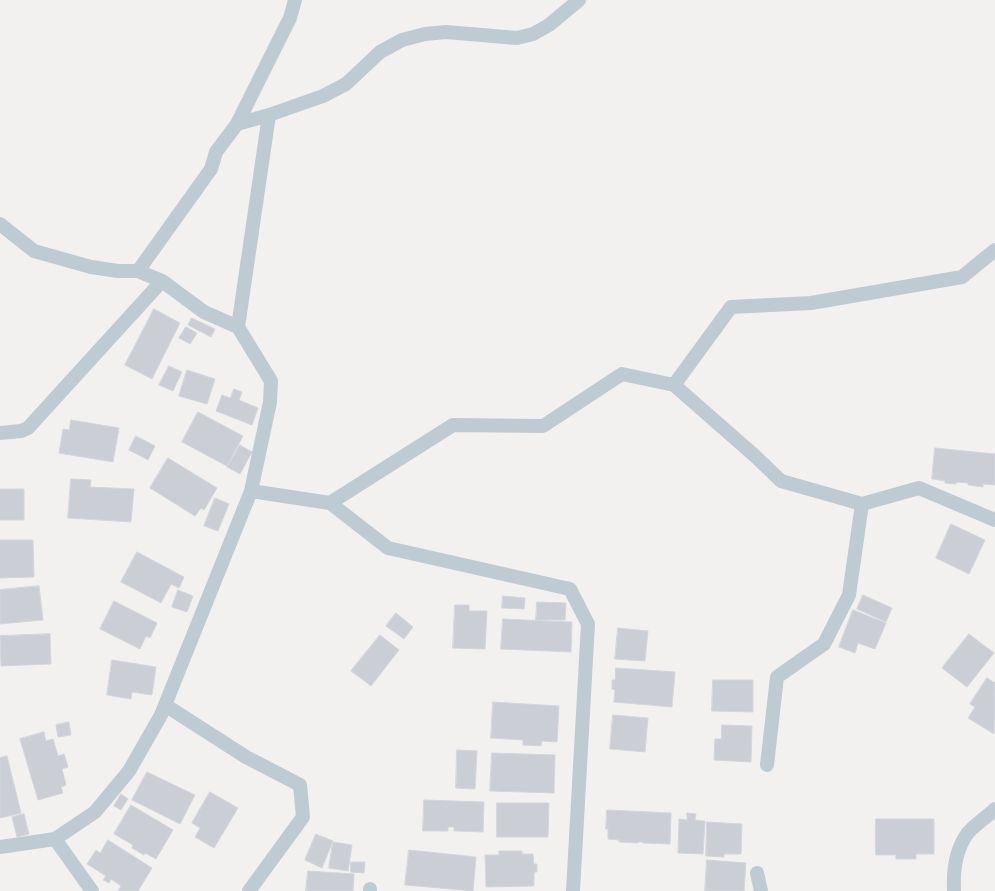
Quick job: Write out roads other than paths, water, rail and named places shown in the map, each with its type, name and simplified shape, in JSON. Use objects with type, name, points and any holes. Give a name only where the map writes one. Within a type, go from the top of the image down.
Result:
[{"type":"street","points":[[138,271],[211,169],[216,152],[236,124],[290,18],[295,0]]},
{"type":"street","points":[[236,124],[269,115],[323,96],[346,84],[380,52],[402,40],[425,34],[446,32],[517,38],[533,34],[549,25],[578,0]]},
{"type":"street","points":[[238,328],[269,115]]},
{"type":"street","points":[[0,224],[34,251],[91,267],[118,271],[138,271],[162,281],[204,312],[238,328],[271,380],[270,402],[251,492],[161,715],[129,771],[95,812],[55,839],[0,847]]},
{"type":"street","points":[[674,385],[732,307],[811,303],[962,277],[995,250]]},
{"type":"street","points":[[0,433],[21,431],[28,428],[162,281]]},
{"type":"street","points":[[330,503],[453,425],[542,426],[622,374],[674,385],[755,456],[781,481],[862,504],[919,488],[995,520]]},
{"type":"street","points":[[251,492],[330,503],[388,548],[570,589],[588,624],[573,891]]},
{"type":"street","points":[[767,765],[777,677],[824,644],[849,596],[862,504]]},
{"type":"street","points":[[165,705],[246,757],[300,785],[303,817],[249,891]]},
{"type":"street","points":[[954,891],[953,875],[957,854],[967,834],[995,809]]},
{"type":"street","points":[[55,839],[92,891]]},
{"type":"street","points":[[757,873],[761,891]]}]
